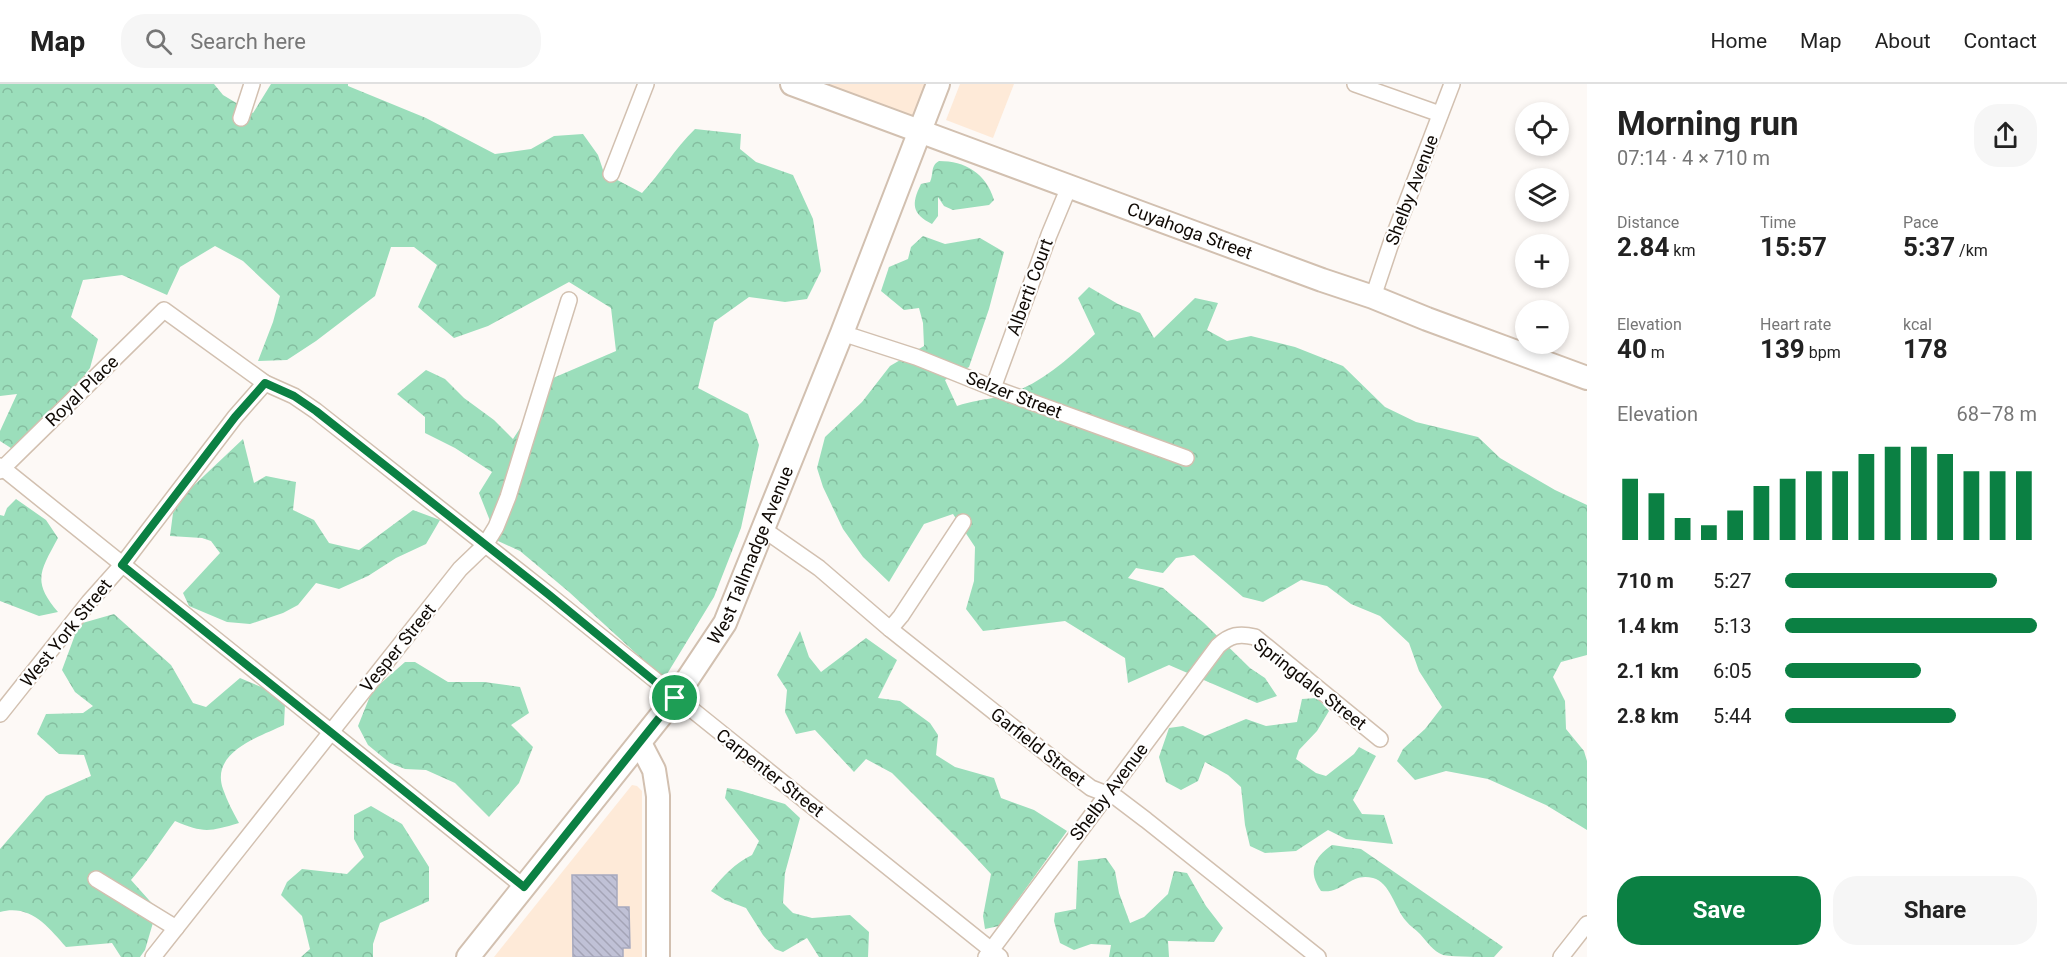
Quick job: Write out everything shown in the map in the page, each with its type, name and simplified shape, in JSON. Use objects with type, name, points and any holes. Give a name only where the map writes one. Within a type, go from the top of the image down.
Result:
[{"type":"street","points":[[242,118],[252,84]]},
{"type":"street","points":[[611,174],[646,84]]},
{"type":"street","name":"Cuyahoga Street","points":[[792,84],[1587,378]]},
{"type":"street","name":"West Tallmadge Avenue","points":[[468,957],[675,698],[725,623],[842,333],[938,84]]},
{"type":"street","points":[[1355,84],[1440,114]]},
{"type":"street","name":"Shelby Avenue","points":[[1373,297],[1452,84]]},
{"type":"street","name":"Alberti Court","points":[[993,388],[1069,187]]},
{"type":"street","name":"Vesper Street","points":[[153,957],[460,569],[485,545],[496,527],[508,496],[569,300]]},
{"type":"street","name":"Carpenter Street","points":[[165,310],[265,383],[294,396],[316,411],[993,955]]},
{"type":"street","name":"Royal Place","points":[[1,468],[165,310]]},
{"type":"street","name":"Selzer Street","points":[[842,333],[916,357],[993,388],[1186,458]]},
{"type":"street","name":"West York Street","points":[[0,714],[89,602],[122,565],[235,417],[265,383]]},
{"type":"street","points":[[1,468],[524,887]]},
{"type":"street","points":[[890,629],[963,522]]},
{"type":"street","name":"Garfield Street","points":[[763,529],[819,568],[890,629],[1062,766],[1091,788],[1108,793],[1146,820],[1318,957]]},
{"type":"street","name":"Shelby Avenue","points":[[993,955],[1108,793],[1218,646],[1226,638],[1238,634]]},
{"type":"street","name":"Springdale Street","points":[[1238,634],[1255,637],[1380,739]]},
{"type":"street","points":[[640,743],[654,770],[657,789],[658,957]]},
{"type":"street","points":[[96,879],[176,928]]},
{"type":"street","points":[[1561,957],[1587,924]]},
{"type":"shaded area","points":[[820,84],[935,84],[918,127]]},
{"type":"shaded area","points":[[960,84],[1014,84],[993,138],[946,120]]},
{"type":"shaded area","points":[[632,785],[642,791],[642,957],[494,957]]},
{"type":"green space","points":[[0,84],[214,84],[223,95],[253,113],[271,84],[348,84],[348,86],[426,118],[495,154],[531,149],[554,136],[583,134],[598,155],[604,173],[642,193],[695,129],[741,134],[740,149],[756,162],[793,175],[813,219],[821,271],[807,299],[785,302],[749,297],[714,322],[698,388],[748,414],[759,445],[741,528],[714,597],[664,679],[569,592],[520,551],[498,541],[479,493],[492,472],[455,448],[425,433],[425,417],[397,394],[426,370],[445,379],[513,439],[553,378],[616,351],[611,308],[569,282],[488,326],[454,338],[418,307],[437,265],[414,247],[391,247],[375,296],[287,360],[258,361],[280,296],[243,261],[215,246],[180,267],[167,295],[122,275],[83,280],[71,317],[98,339],[90,368],[69,395],[14,450],[0,441],[0,431],[17,394],[0,396]]},
{"type":"green space","points":[[939,161],[957,163],[973,170],[986,183],[994,200],[989,205],[953,210],[944,206],[938,197],[938,216],[932,224],[925,220],[915,208],[916,197],[921,184],[930,182],[933,168]]},
{"type":"green space","points":[[923,236],[945,244],[980,238],[1004,252],[989,309],[969,367],[945,380],[957,406],[998,397],[1026,387],[1051,372],[1084,344],[1095,334],[1078,298],[1089,287],[1118,304],[1140,313],[1154,338],[1195,298],[1218,303],[1207,330],[1227,341],[1251,336],[1295,347],[1343,366],[1385,407],[1416,422],[1478,437],[1500,458],[1555,490],[1587,505],[1587,655],[1561,662],[1553,677],[1565,701],[1566,729],[1584,751],[1587,761],[1587,830],[1546,805],[1488,779],[1446,771],[1415,780],[1397,761],[1403,749],[1425,729],[1442,707],[1419,671],[1409,643],[1380,616],[1351,604],[1327,586],[1301,580],[1263,602],[1243,597],[1194,555],[1176,558],[1163,573],[1136,568],[1128,578],[1163,588],[1204,623],[1250,668],[1265,678],[1277,696],[1257,703],[1169,665],[1128,683],[1125,658],[1065,621],[983,631],[966,609],[974,581],[975,547],[953,514],[924,524],[889,582],[863,557],[843,529],[823,487],[817,468],[825,437],[862,402],[890,366],[924,346],[923,323],[919,308],[904,310],[881,291],[889,267],[908,259],[911,247]]},
{"type":"green space","points":[[243,439],[254,483],[266,476],[296,482],[293,510],[314,520],[329,543],[359,550],[413,510],[440,520],[426,544],[396,558],[368,576],[339,589],[316,583],[298,605],[283,613],[250,624],[227,622],[189,606],[183,593],[220,553],[211,541],[202,538],[170,536],[173,513],[189,490]]},
{"type":"green space","points":[[16,499],[46,520],[58,538],[43,567],[42,583],[44,592],[58,612],[39,616],[0,601],[0,515],[4,516],[7,508]]},
{"type":"green space","points":[[114,614],[171,665],[193,703],[206,707],[240,678],[266,689],[285,704],[284,725],[239,748],[224,765],[221,776],[223,789],[239,823],[206,830],[175,821],[131,880],[157,909],[145,950],[140,957],[121,957],[112,943],[66,947],[45,925],[30,914],[11,910],[0,912],[0,849],[46,796],[91,776],[84,755],[59,754],[37,734],[46,714],[83,713],[93,706],[75,692],[62,670],[79,624]]},
{"type":"green space","points":[[800,631],[809,657],[821,672],[866,638],[897,660],[878,698],[900,701],[930,723],[938,735],[936,755],[955,767],[994,778],[1001,798],[1034,810],[1067,831],[999,926],[985,929],[983,916],[991,874],[892,773],[866,759],[854,772],[815,730],[796,734],[785,712],[787,690],[777,675]]},
{"type":"green space","points":[[405,662],[415,662],[448,682],[484,682],[520,687],[529,713],[511,725],[533,747],[519,783],[489,817],[455,783],[426,770],[405,769],[390,763],[368,745],[358,726],[372,691]]},
{"type":"green space","points":[[1317,698],[1329,711],[1317,731],[1299,750],[1296,759],[1316,773],[1326,776],[1354,754],[1359,747],[1376,756],[1353,800],[1362,814],[1384,815],[1393,844],[1346,839],[1328,830],[1296,851],[1265,853],[1250,846],[1241,787],[1228,775],[1205,762],[1198,781],[1181,790],[1166,782],[1159,757],[1169,728],[1183,726],[1205,736],[1246,719],[1266,726],[1297,722],[1302,699]]},
{"type":"green space","points":[[727,788],[785,804],[800,818],[785,873],[783,903],[793,913],[812,918],[850,915],[869,932],[868,957],[819,957],[807,938],[783,952],[775,949],[746,908],[725,900],[711,891],[730,870],[752,855],[759,841],[725,798]]},
{"type":"green space","points":[[371,806],[402,824],[429,867],[429,901],[380,923],[373,944],[373,957],[301,957],[310,949],[302,916],[281,895],[287,882],[302,869],[347,874],[364,857],[354,839],[354,815]]},
{"type":"green space","points":[[1332,845],[1361,849],[1503,947],[1494,957],[1455,956],[1439,953],[1402,916],[1384,885],[1373,878],[1358,878],[1336,889],[1321,891],[1315,878],[1314,866],[1320,855]]},
{"type":"green space","points":[[1106,858],[1115,871],[1119,893],[1130,923],[1144,917],[1168,894],[1174,871],[1187,873],[1206,906],[1223,928],[1214,942],[1168,941],[1169,957],[1109,957],[1111,945],[1091,944],[1074,950],[1060,943],[1054,921],[1055,913],[1076,909],[1078,861]]},
{"type":"building","points":[[572,875],[617,875],[617,907],[629,907],[630,948],[623,948],[623,957],[573,957]]},
{"type":"route","points":[[265,383],[294,396],[316,411],[548,594],[675,698],[524,887],[122,565],[235,417],[265,383]]}]
